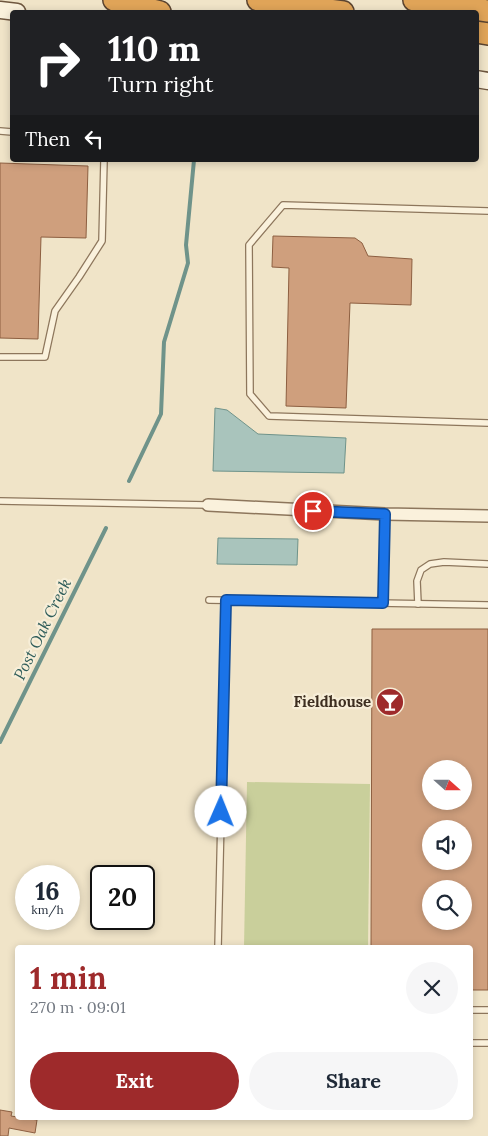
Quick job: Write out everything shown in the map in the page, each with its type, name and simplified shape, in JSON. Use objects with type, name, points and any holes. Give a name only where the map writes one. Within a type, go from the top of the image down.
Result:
[{"type":"highway","points":[[114,0],[152,10]]},
{"type":"highway","points":[[258,0],[329,10]]},
{"type":"highway","points":[[414,0],[488,11]]},
{"type":"street","points":[[208,505],[385,514],[488,516]]},
{"type":"lane","points":[[0,356],[45,357],[55,311],[102,241],[104,162]]},
{"type":"lane","points":[[488,211],[283,205],[249,245],[250,394],[270,416],[488,423]]},
{"type":"lane","points":[[0,501],[208,505]]},
{"type":"lane","points":[[383,603],[385,514]]},
{"type":"lane","points":[[418,604],[417,581],[421,570],[430,564],[444,562],[488,564]]},
{"type":"lane","points":[[209,600],[488,605]]},
{"type":"lane","points":[[218,945],[226,600]]},
{"type":"lane","points":[[473,1010],[488,1010]]},
{"type":"lane","points":[[473,1043],[488,1043]]},
{"type":"green space","points":[[247,782],[370,784],[368,945],[244,945]]},
{"type":"water","points":[[215,408],[227,410],[258,434],[346,438],[344,473],[213,471]]},
{"type":"water","points":[[218,538],[298,539],[297,565],[217,564]]},
{"type":"building","points":[[0,163],[88,166],[86,238],[41,237],[38,339],[0,338]]},
{"type":"building","points":[[273,236],[355,238],[362,243],[368,256],[412,259],[411,305],[350,303],[346,408],[286,406],[289,268],[272,267]]},
{"type":"building","points":[[372,629],[488,629],[488,990],[473,990],[473,945],[371,945]]},
{"type":"building","points":[[0,1110],[12,1112],[11,1116],[15,1117],[15,1120],[37,1120],[35,1133],[9,1128],[8,1136],[0,1136]]},
{"type":"waterway","name":"Post Oak Creek","points":[[129,481],[161,414],[164,342],[188,263],[186,245],[194,162]]},
{"type":"waterway","name":"Post Oak Creek","points":[[0,742],[106,528]]},
{"type":"place","name":"Fieldhouse","points":[[390,702]]},
{"type":"route","points":[[221,812],[226,600],[383,603],[385,514],[313,511]]}]
